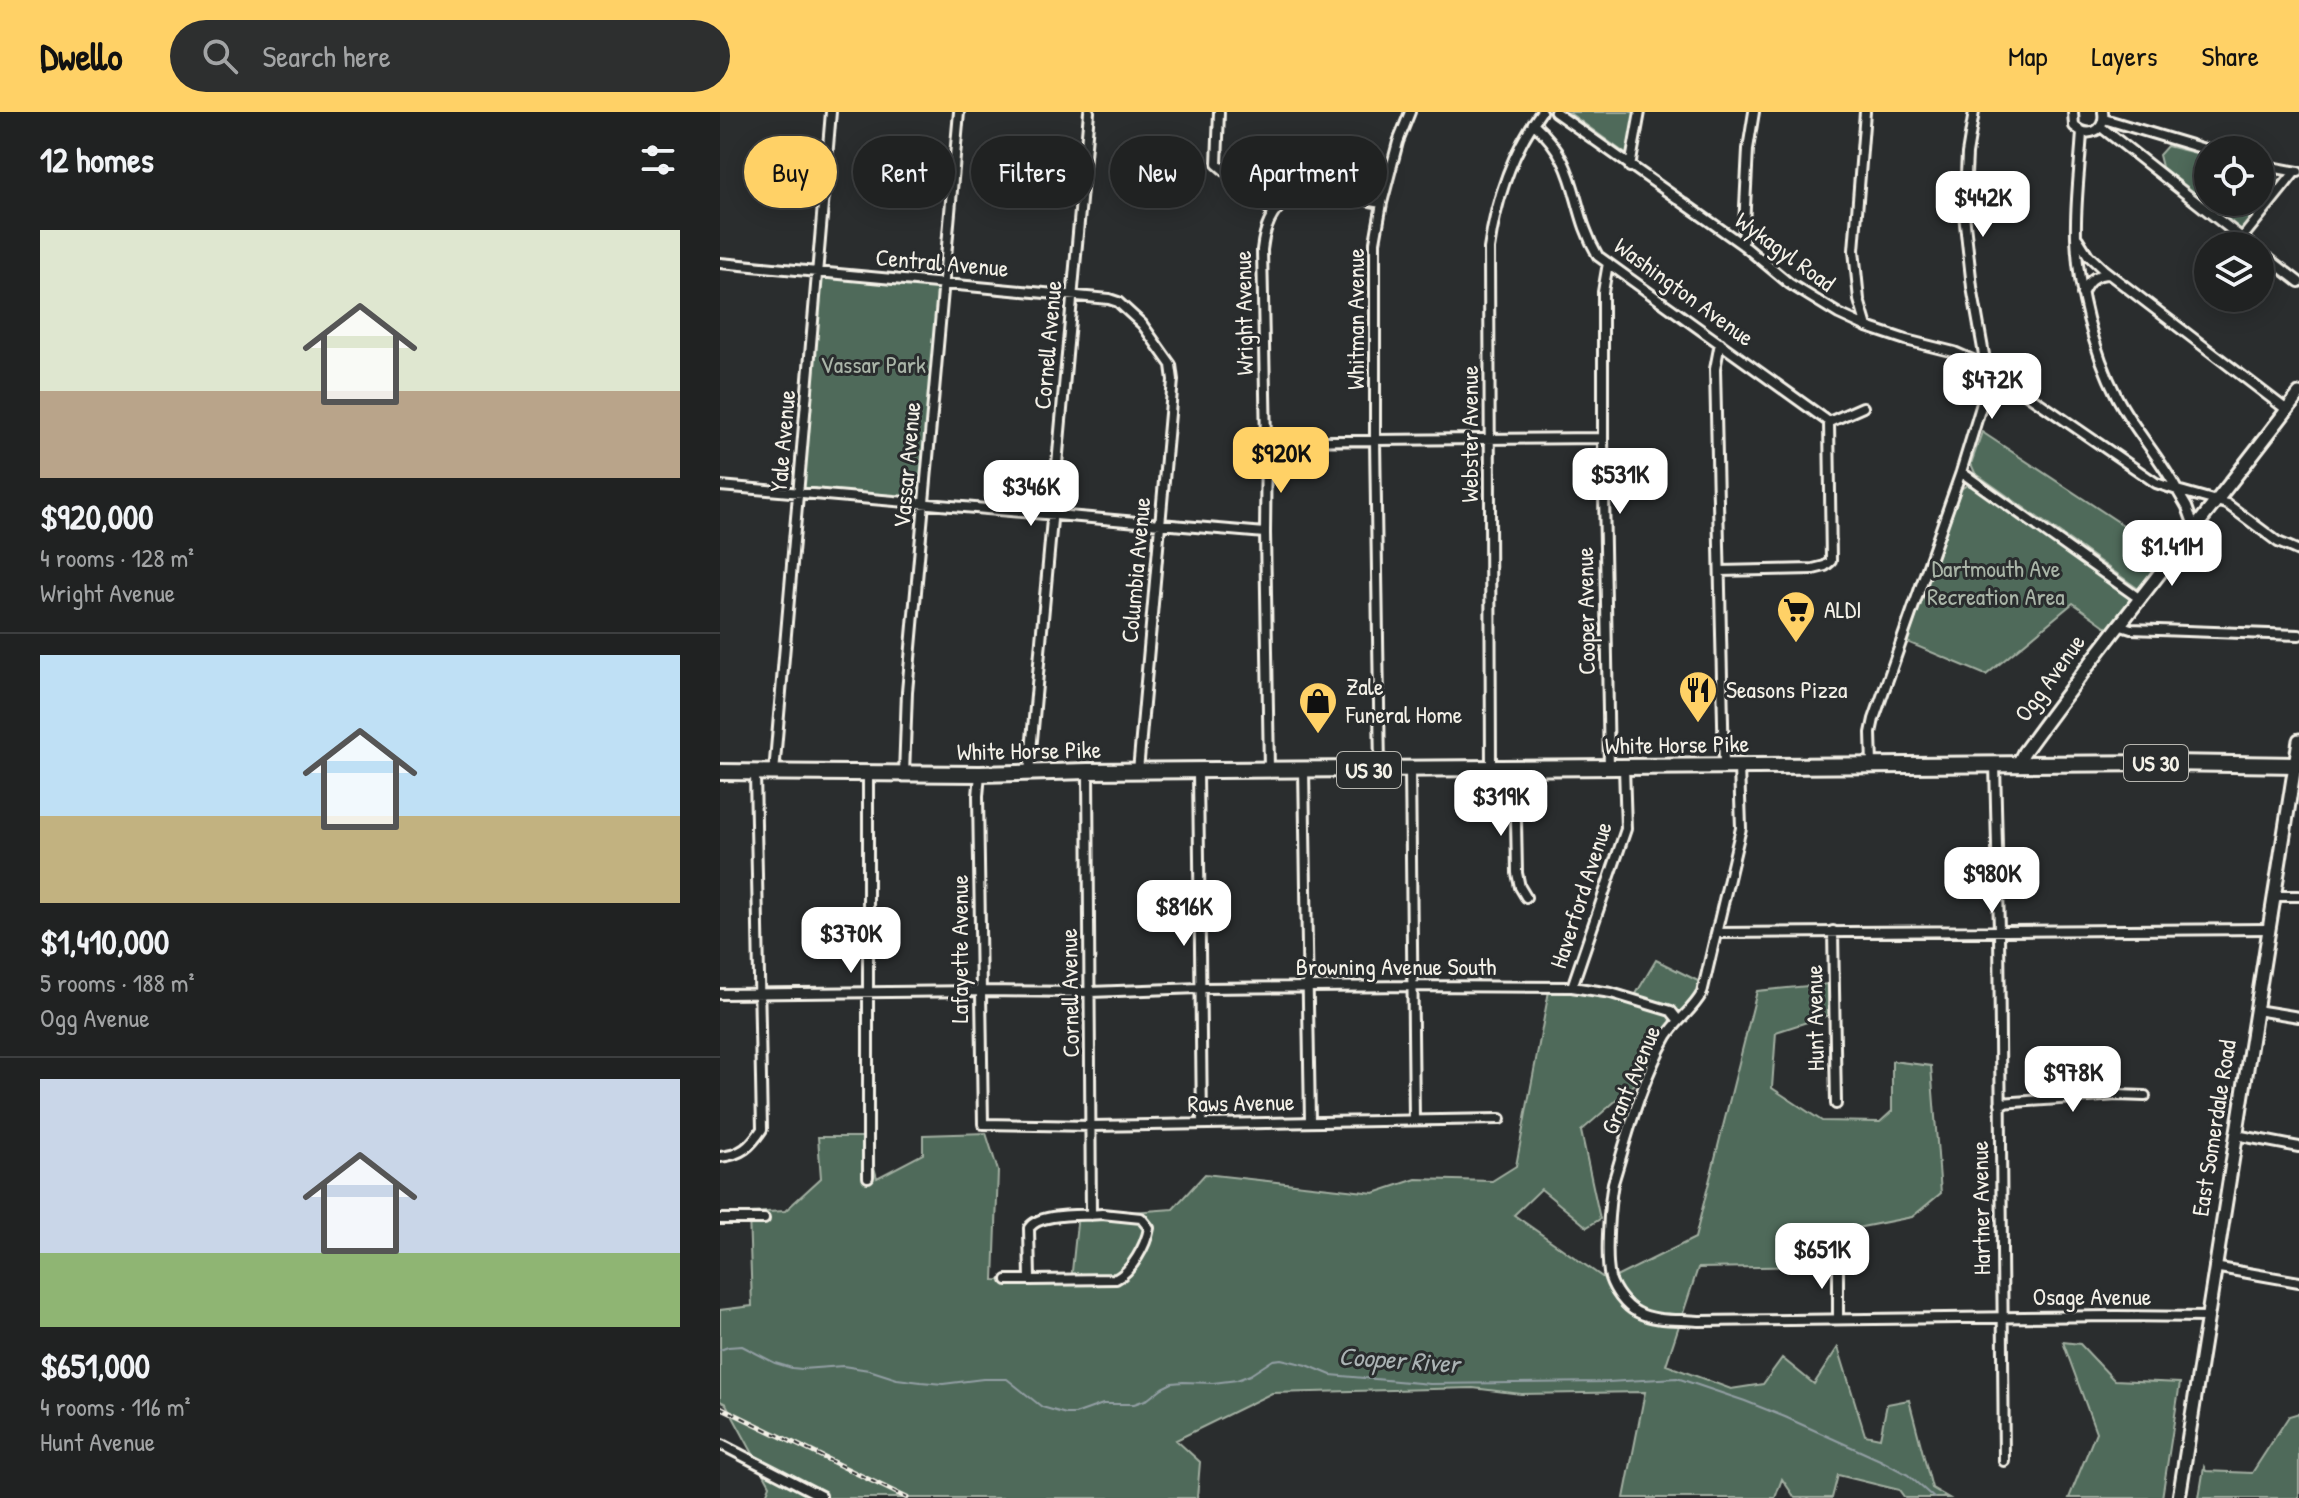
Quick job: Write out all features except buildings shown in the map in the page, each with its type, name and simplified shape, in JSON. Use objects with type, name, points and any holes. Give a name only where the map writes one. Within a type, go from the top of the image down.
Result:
[{"type":"highway","name":"White Horse Pike","points":[[720,772],[980,774],[1515,767],[2297,765]]},
{"type":"main road","name":"Ogg Avenue","points":[[2018,764],[2118,625],[2299,394]]},
{"type":"main road","name":"East Somerdale Road","points":[[2179,1498],[2299,740]]},
{"type":"street","name":"Yale Avenue","points":[[774,773],[831,112]]},
{"type":"street","name":"Vassar Avenue","points":[[904,774],[907,692],[959,112]]},
{"type":"street","name":"Cornell Avenue","points":[[1029,773],[1089,112]]},
{"type":"street","points":[[1219,112],[1217,164],[1274,213],[1279,208]]},
{"type":"street","name":"Whitman Avenue","points":[[1387,184],[1410,112]]},
{"type":"street","name":"Webster Avenue","points":[[1491,768],[1489,249],[1508,169],[1541,112]]},
{"type":"street","name":"Wykagyl Road","points":[[1555,112],[1743,245],[1790,284],[1839,314],[1867,327],[1954,352],[1986,366],[2156,483],[2227,504],[2278,542],[2299,551]]},
{"type":"street","points":[[1630,167],[1640,112]]},
{"type":"street","points":[[1743,245],[1748,149],[1754,112]]},
{"type":"street","points":[[1865,112],[1854,250],[1859,300],[1867,327]]},
{"type":"street","points":[[1872,765],[1874,719],[1961,472],[1986,390],[1986,366],[1972,287],[1964,214],[1967,154],[1974,112]]},
{"type":"street","points":[[2073,112],[2074,126],[2082,132],[2093,133],[2103,119]]},
{"type":"street","points":[[2103,119],[2194,146]]},
{"type":"street","points":[[2103,119],[2235,232]]},
{"type":"street","name":"Washington Avenue","points":[[1533,123],[1547,135],[1568,169],[1589,240],[1598,256],[1829,422]]},
{"type":"street","points":[[2082,132],[2076,235],[2081,295],[2095,342],[2117,397],[2169,474],[2195,529]]},
{"type":"street","points":[[2247,232],[2297,172],[2274,168]]},
{"type":"street","name":"Whitman Avenue","points":[[1380,770],[1375,242],[1381,208]]},
{"type":"street","name":"Wright Avenue","points":[[1269,770],[1262,250],[1264,231],[1274,213]]},
{"type":"street","points":[[2076,235],[2088,255],[2109,274],[2287,410]]},
{"type":"street","name":"Central Avenue","points":[[720,263],[1109,299],[1118,302],[1142,324],[1171,365],[1172,372]]},
{"type":"street","name":"Cooper Avenue","points":[[1608,263],[1603,292],[1603,438],[1617,767]]},
{"type":"street","points":[[2274,263],[2299,282]]},
{"type":"street","points":[[2081,295],[2093,278],[2109,274]]},
{"type":"street","name":"Grant Avenue","points":[[1610,1279],[1609,1202],[1613,1183],[1650,1073],[1668,1035],[1696,1005],[1702,993],[1741,828],[1732,766],[1720,571],[1715,369],[1720,343]]},
{"type":"street","name":"Columbia Avenue","points":[[1138,772],[1172,372]]},
{"type":"street","points":[[1720,571],[1813,569],[1831,561],[1829,422],[1863,407]]},
{"type":"street","points":[[1266,441],[1603,438]]},
{"type":"street","points":[[1961,472],[2140,599]]},
{"type":"street","points":[[720,486],[1265,533]]},
{"type":"street","points":[[2118,625],[2131,629],[2299,635]]},
{"type":"street","name":"Hartner Avenue","points":[[1995,764],[2004,1461]]},
{"type":"street","points":[[1515,767],[1517,873],[1526,897]]},
{"type":"street","name":"Haverford Avenue","points":[[1572,987],[1626,829],[1617,767]]},
{"type":"street","points":[[1410,769],[1414,1120]]},
{"type":"street","points":[[1304,770],[1310,1121]]},
{"type":"street","name":"Cornell Avenue","points":[[1088,771],[1091,1215]]},
{"type":"street","points":[[1198,771],[1202,1124]]},
{"type":"street","points":[[720,1157],[734,1155],[750,1147],[762,1129],[755,773]]},
{"type":"street","points":[[868,773],[868,1177]]},
{"type":"street","name":"Lafayette Avenue","points":[[980,774],[983,1124]]},
{"type":"street","points":[[2274,896],[2299,896]]},
{"type":"street","points":[[1717,933],[2268,929]]},
{"type":"street","name":"Hunt Avenue","points":[[1833,931],[1836,1104]]},
{"type":"street","name":"Browning Avenue South","points":[[720,994],[1572,987],[1611,993],[1671,1011],[1679,1021]]},
{"type":"street","points":[[2256,1010],[2299,1017]]},
{"type":"street","points":[[2000,1103],[2145,1096]]},
{"type":"street","name":"Raws Avenue","points":[[983,1124],[1092,1126],[1500,1119]]},
{"type":"street","points":[[2236,1135],[2299,1147]]},
{"type":"street","points":[[1007,1280],[1030,1280],[1116,1279],[1123,1275],[1147,1242],[1149,1228],[1141,1218],[1091,1215],[1043,1218],[1033,1222],[1029,1228],[1030,1280]]},
{"type":"street","points":[[720,1219],[764,1219]]},
{"type":"street","points":[[1838,1263],[1838,1319]]},
{"type":"street","points":[[2214,1267],[2299,1282]]},
{"type":"street","name":"Osage Avenue","points":[[1610,1279],[1627,1305],[1637,1312],[1652,1318],[1699,1321],[2207,1317]]},
{"type":"street","points":[[721,1445],[821,1497]]},
{"type":"green space","points":[[1568,112],[1636,112],[1638,152],[1626,154]]},
{"type":"green space","points":[[2167,146],[2194,153],[2194,192],[2162,167],[2159,155]]},
{"type":"green space","points":[[2274,175],[2277,176],[2279,184],[2274,191]]},
{"type":"green space","points":[[2224,216],[2255,216],[2242,230]]},
{"type":"green space","name":"Vassar Park","points":[[818,273],[944,283],[924,503],[799,493]]},
{"type":"green space","points":[[1982,432],[2167,554],[2140,590],[1975,473],[1971,464]]},
{"type":"green space","name":"Dartmouth Ave Recreation Area","points":[[1967,485],[2132,600],[2109,629],[2073,603],[1986,675],[1907,642],[1961,489]]},
{"type":"green space","points":[[1656,960],[1708,986],[1650,1071],[1581,1131],[1600,1219],[1587,1227],[1541,1189],[1514,1215],[1608,1281],[1695,1238],[1757,991],[1828,984],[1832,1014],[1776,1032],[1772,1088],[1822,1121],[1880,1122],[1892,1111],[1892,1061],[1931,1066],[1941,1193],[1912,1217],[1852,1229],[1819,1266],[1698,1268],[1666,1365],[1731,1389],[1763,1384],[1782,1358],[1814,1384],[1838,1347],[1865,1435],[1880,1438],[1887,1404],[1909,1400],[1932,1488],[1949,1498],[1905,1498],[1899,1490],[1838,1475],[1832,1498],[1795,1498],[1782,1479],[1775,1498],[1624,1498],[1645,1392],[1521,1394],[1473,1388],[1272,1393],[1176,1440],[1200,1462],[1197,1498],[765,1498],[770,1485],[726,1404],[720,1401],[720,1310],[752,1306],[749,1213],[785,1211],[821,1178],[818,1137],[866,1137],[877,1178],[923,1154],[923,1135],[986,1133],[998,1171],[994,1280],[1071,1281],[1078,1214],[1173,1209],[1205,1174],[1374,1193],[1416,1179],[1492,1181],[1516,1166],[1549,991],[1633,999]]},
{"type":"green space","points":[[2063,1342],[2080,1344],[2114,1380],[2180,1383],[2162,1498],[2069,1498],[2096,1432]]},
{"type":"green space","points":[[2299,1413],[2299,1498],[2199,1498],[2204,1467],[2206,1471],[2252,1473],[2289,1416]]},
{"type":"waterway","name":"Cooper River","points":[[720,1350],[742,1346],[792,1368],[843,1366],[921,1382],[943,1384],[1007,1379],[1042,1407],[1066,1414],[1103,1404],[1134,1404],[1172,1383],[1237,1380],[1273,1360],[1281,1359],[1331,1375],[1430,1384],[1677,1378],[1785,1417],[1880,1460],[1908,1475],[1934,1498]]},
{"type":"railway","points":[[720,1407],[907,1498]]},
{"type":"place","name":"ALDI","points":[[1796,644]]},
{"type":"place","name":"Seasons Pizza","points":[[1698,724]]},
{"type":"place","name":"Zale Funeral Home","points":[[1318,735]]}]
